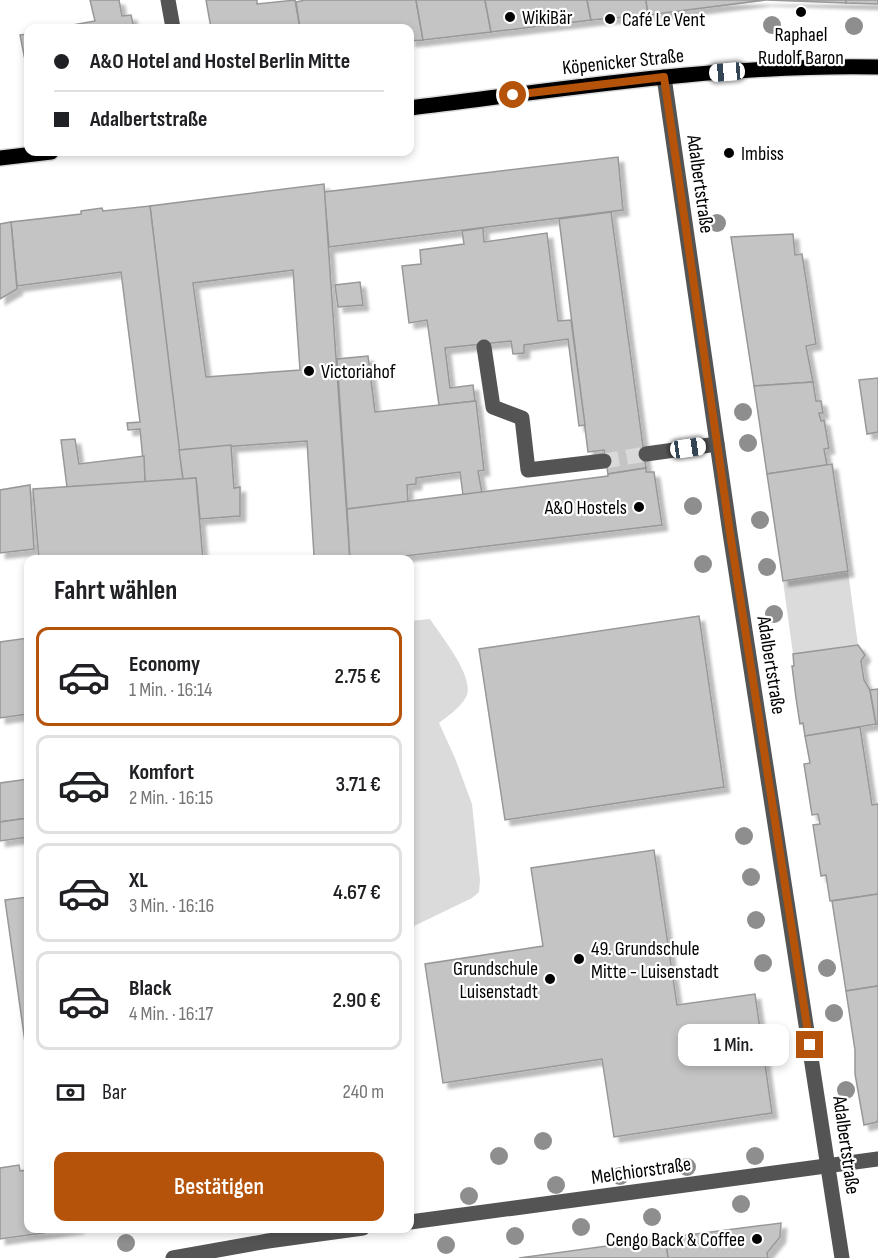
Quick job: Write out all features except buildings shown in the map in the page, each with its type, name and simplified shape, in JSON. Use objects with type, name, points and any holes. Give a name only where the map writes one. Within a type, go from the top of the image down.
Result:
[{"type":"main road","name":"Köpenicker Straße","points":[[414,108],[664,77],[770,68],[878,68]]},
{"type":"main road","points":[[0,158],[24,155]]},
{"type":"street","points":[[168,0],[172,24]]},
{"type":"street","name":"Adalbertstraße","points":[[664,77],[717,444],[842,1258]]},
{"type":"street","points":[[484,347],[493,407],[522,418],[528,470],[604,461]]},
{"type":"street","points":[[646,454],[717,444]]},
{"type":"street","name":"Melchiorstraße","points":[[414,1221],[878,1159]]},
{"type":"street","points":[[173,1258],[326,1233]]},
{"type":"shaded area","points":[[848,571],[858,645],[793,654],[783,581]]},
{"type":"shaded area","points":[[430,619],[456,657],[466,679],[468,689],[466,697],[439,723],[472,804],[480,880],[479,892],[472,898],[414,926],[414,621]]},
{"type":"tunnel","points":[[604,461],[646,454]]},
{"type":"place","name":"Raphael Rudolf Baron","points":[[801,12]]},
{"type":"place","name":"WikiBär","points":[[510,17]]},
{"type":"place","name":"Café Le Vent","points":[[610,19]]},
{"type":"place","name":"Imbiss","points":[[729,153]]},
{"type":"place","name":"Victoriahof","points":[[309,371]]},
{"type":"place","name":"A&O Hostels","points":[[639,507]]},
{"type":"place","name":"49. Grundschule Mitte - Luisenstadt","points":[[579,959]]},
{"type":"place","name":"Grundschule Luisenstadt","points":[[550,979]]},
{"type":"place","name":"Cengo Back & Coffee","points":[[757,1239]]},
{"type":"route","points":[[513,95],[664,77],[730,533],[810,1045]]}]
